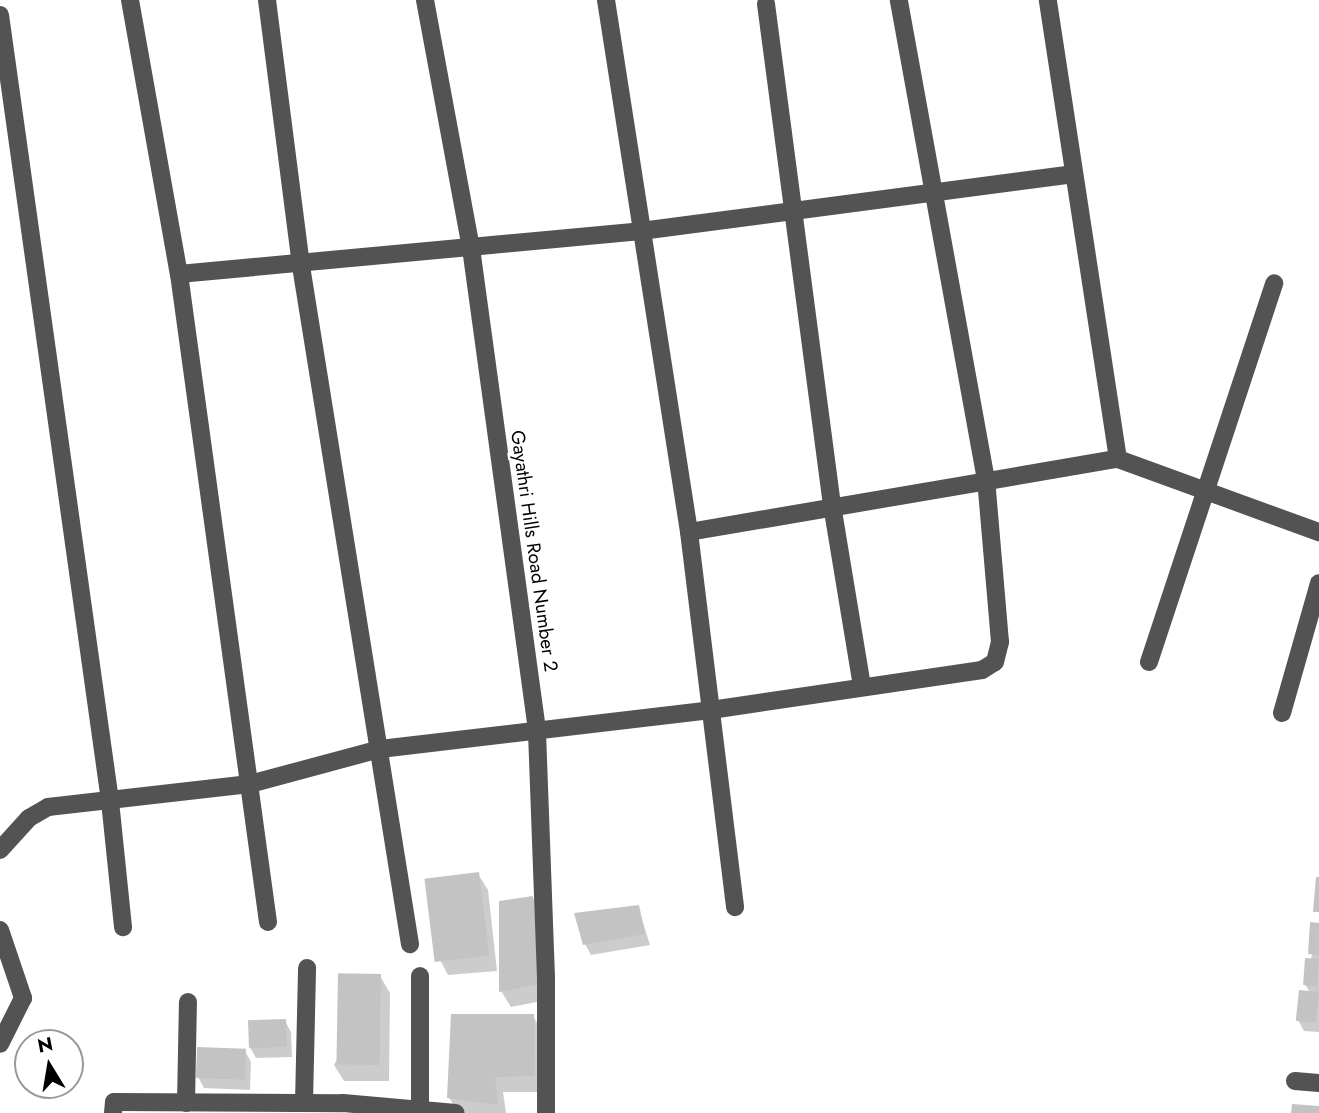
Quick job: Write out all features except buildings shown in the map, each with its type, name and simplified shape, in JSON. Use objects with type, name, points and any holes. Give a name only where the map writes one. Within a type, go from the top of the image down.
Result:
[{"type":"street","points":[[130,0],[178,274],[268,922]]},
{"type":"street","points":[[267,0],[301,266],[410,944]]},
{"type":"street","name":"Gayathri Hills Road Number 2","points":[[425,0],[471,248],[537,732],[547,978],[546,1113]]},
{"type":"street","points":[[606,0],[689,532],[735,907]]},
{"type":"street","points":[[0,850],[36,812],[250,784],[380,749],[711,710],[982,670],[995,662],[1000,642],[986,480],[899,0]]},
{"type":"street","points":[[1048,0],[1072,174],[1118,459]]},
{"type":"street","points":[[766,4],[832,505],[862,686]]},
{"type":"street","points":[[0,15],[110,801],[123,927]]},
{"type":"street","points":[[178,274],[301,266],[641,231],[794,213],[1072,174]]},
{"type":"street","points":[[1149,662],[1275,283]]},
{"type":"street","points":[[689,532],[832,505],[1118,459],[1319,532]]},
{"type":"street","points":[[1282,713],[1319,583]]},
{"type":"street","points":[[0,930],[23,998],[0,1044]]},
{"type":"street","points":[[304,1103],[307,968]]},
{"type":"street","points":[[420,976],[420,1110]]},
{"type":"street","points":[[186,1103],[188,1002]]},
{"type":"street","points":[[1295,1081],[1319,1083]]},
{"type":"street","points":[[113,1113],[114,1102],[304,1103],[456,1113]]}]
